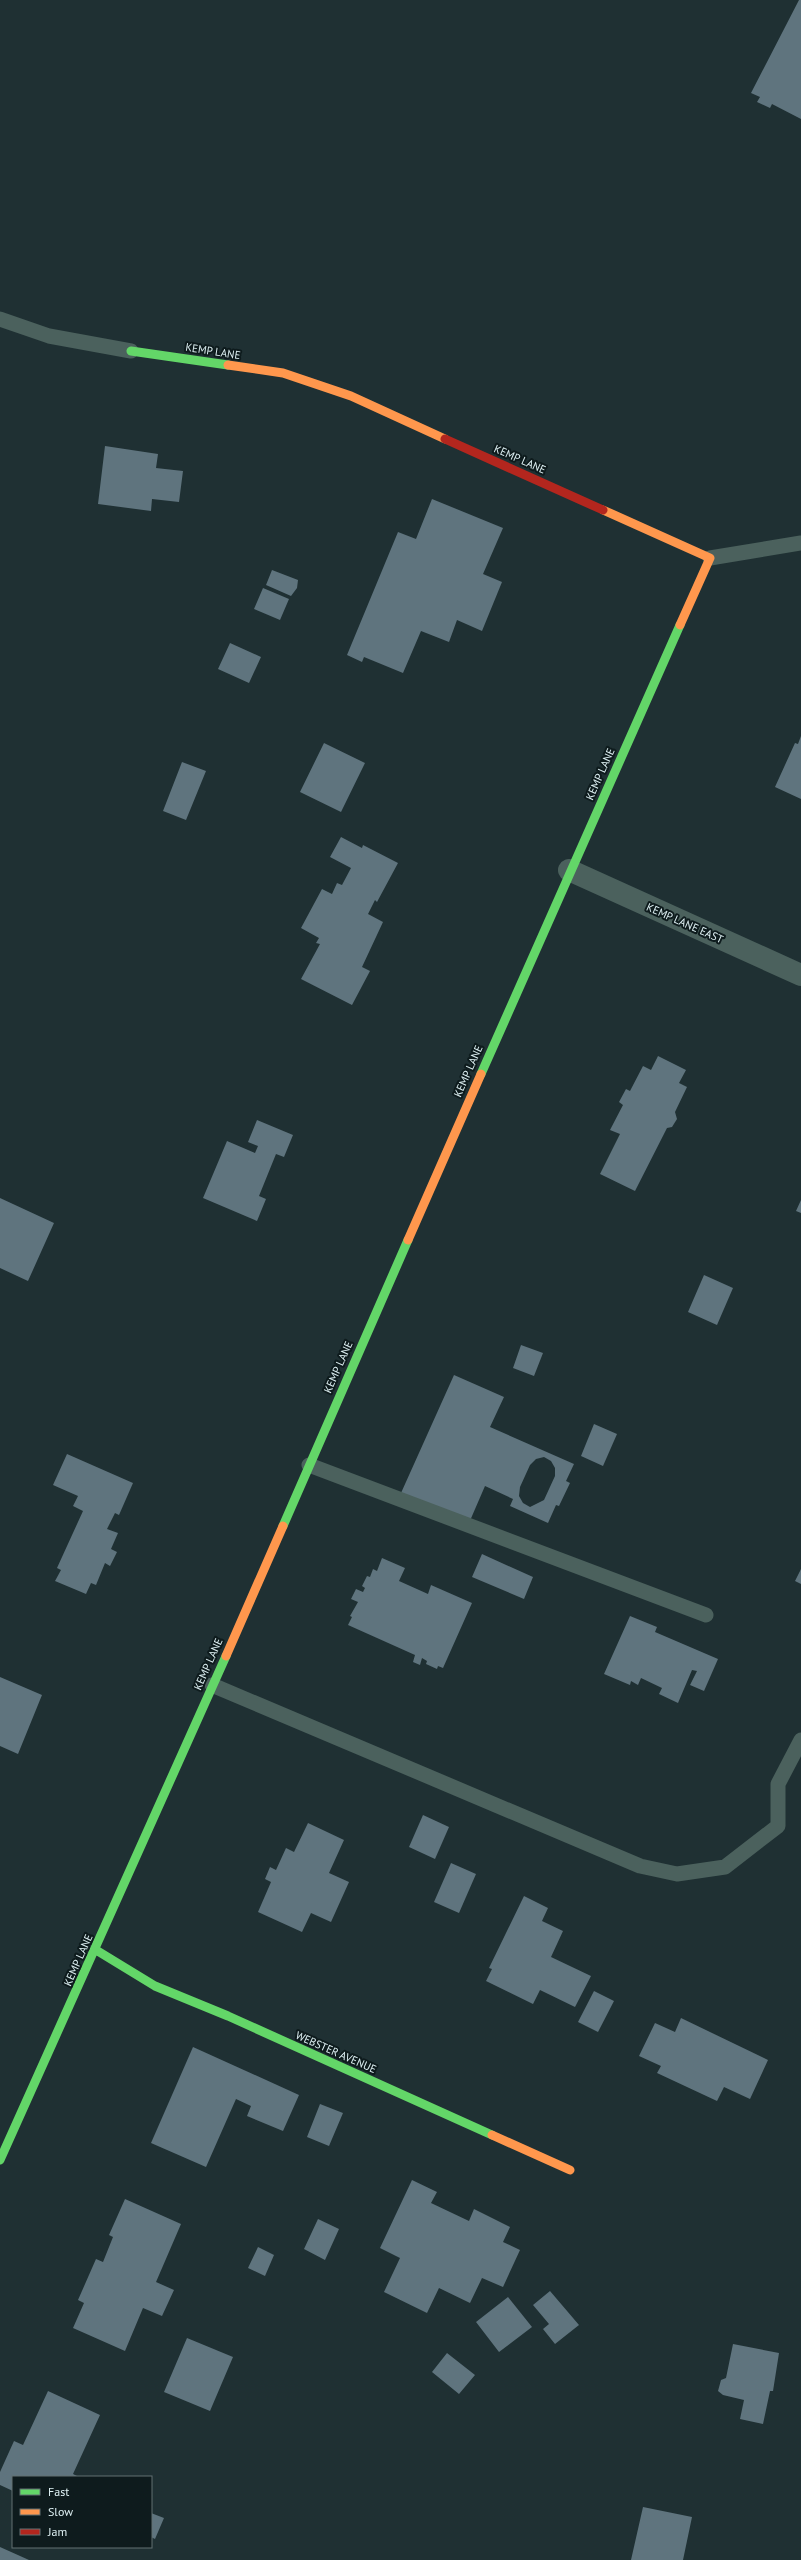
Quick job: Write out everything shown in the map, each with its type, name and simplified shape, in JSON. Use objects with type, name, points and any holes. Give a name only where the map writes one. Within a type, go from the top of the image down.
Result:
[{"type":"street","name":"KEMP LANE","points":[[0,2160],[96,1950],[570,870],[710,558],[351,396],[283,374],[131,351]]},
{"type":"street","name":"KEMP LANE EAST","points":[[570,870],[801,975]]},
{"type":"street","name":"WEBSTER AVENUE","points":[[96,1950],[155,1986],[228,2016],[570,2170]]},
{"type":"lane","points":[[0,319],[49,336],[131,351]]},
{"type":"lane","points":[[710,558],[801,543]]},
{"type":"lane","points":[[309,1464],[706,1615]]},
{"type":"lane","points":[[212,1685],[640,1866],[677,1874],[725,1867],[778,1826],[778,1784],[801,1740]]},
{"type":"building","points":[[799,0],[801,0],[801,119],[772,104],[770,108],[757,102],[760,97],[751,93]]},
{"type":"building","points":[[105,446],[158,454],[156,468],[183,471],[179,502],[152,499],[151,511],[98,504]]},
{"type":"building","points":[[432,499],[503,528],[483,574],[502,582],[482,631],[457,620],[449,642],[421,631],[403,673],[364,657],[362,662],[347,655],[398,532],[416,539]]},
{"type":"building","points":[[272,570],[298,580],[297,588],[291,596],[266,585]]},
{"type":"building","points":[[263,588],[289,599],[280,620],[254,609]]},
{"type":"building","points":[[230,643],[261,657],[249,683],[218,669]]},
{"type":"building","points":[[801,736],[801,799],[775,787],[795,743],[798,744]]},
{"type":"building","points":[[324,743],[365,763],[341,812],[300,792]]},
{"type":"building","points":[[182,762],[206,771],[186,820],[163,811]]},
{"type":"building","points":[[341,837],[362,848],[363,845],[398,863],[377,902],[375,900],[368,914],[383,922],[362,967],[370,971],[352,1005],[301,979],[320,944],[316,943],[319,938],[301,928],[322,889],[332,894],[337,883],[342,885],[351,868],[330,857]]},
{"type":"building","points":[[658,1056],[686,1070],[679,1083],[687,1087],[675,1112],[677,1119],[672,1127],[667,1128],[635,1191],[600,1174],[620,1134],[610,1130],[623,1105],[619,1102],[626,1089],[630,1091],[643,1066],[651,1070]]},
{"type":"building","points":[[257,1120],[293,1135],[284,1157],[276,1154],[259,1196],[266,1199],[257,1221],[203,1198],[227,1141],[255,1153],[258,1146],[248,1142]]},
{"type":"building","points":[[0,1198],[54,1223],[28,1281],[0,1268]]},
{"type":"building","points":[[801,1200],[801,1213],[796,1211]]},
{"type":"building","points":[[704,1275],[733,1288],[717,1325],[688,1312]]},
{"type":"building","points":[[521,1345],[543,1353],[534,1376],[513,1368]]},
{"type":"building","points":[[454,1375],[504,1397],[490,1427],[574,1464],[566,1481],[570,1483],[559,1506],[556,1505],[548,1523],[510,1506],[513,1499],[485,1486],[469,1523],[401,1493]],"holes":[[[544,1457],[551,1461],[555,1468],[555,1476],[544,1500],[530,1507],[523,1503],[519,1496],[520,1487],[530,1465],[536,1459]]]},
{"type":"building","points":[[594,1424],[617,1434],[603,1466],[581,1456]]},
{"type":"building","points":[[67,1454],[133,1483],[119,1515],[115,1513],[107,1529],[118,1533],[111,1549],[117,1552],[110,1566],[105,1563],[96,1585],[91,1583],[86,1594],[55,1581],[61,1570],[57,1568],[83,1511],[73,1506],[78,1496],[53,1485]]},
{"type":"building","points":[[482,1554],[533,1577],[524,1599],[472,1577]]},
{"type":"building","points":[[382,1558],[405,1568],[399,1581],[428,1594],[431,1585],[472,1603],[443,1668],[438,1666],[437,1669],[426,1664],[427,1661],[422,1658],[420,1665],[413,1662],[415,1655],[348,1625],[352,1617],[350,1616],[358,1602],[351,1599],[356,1589],[363,1592],[365,1588],[362,1586],[367,1576],[370,1577],[373,1569],[377,1571]]},
{"type":"building","points":[[801,1569],[801,1584],[795,1581]]},
{"type":"building","points":[[630,1616],[657,1627],[655,1632],[718,1659],[704,1691],[690,1685],[697,1671],[692,1670],[678,1703],[659,1694],[662,1688],[641,1678],[638,1685],[631,1681],[630,1685],[604,1674]]},
{"type":"building","points":[[0,1677],[42,1695],[18,1754],[0,1746]]},
{"type":"building","points":[[423,1815],[449,1827],[435,1859],[409,1847]]},
{"type":"building","points":[[308,1823],[344,1840],[329,1873],[349,1882],[331,1922],[311,1913],[302,1932],[258,1912],[271,1882],[265,1879],[270,1867],[276,1870],[286,1848],[294,1852]]},
{"type":"building","points":[[451,1863],[476,1874],[459,1913],[434,1902]]},
{"type":"building","points":[[524,1896],[548,1908],[542,1921],[563,1931],[551,1957],[591,1976],[575,2007],[540,1990],[533,2004],[486,1981],[492,1969],[489,1968]]},
{"type":"building","points":[[594,1991],[614,2001],[598,2032],[578,2022]]},
{"type":"building","points":[[681,2018],[768,2060],[750,2099],[724,2087],[717,2101],[657,2073],[661,2066],[639,2056],[655,2023],[675,2032]]},
{"type":"building","points":[[193,2047],[299,2095],[283,2131],[247,2116],[251,2106],[236,2099],[206,2167],[151,2143]]},
{"type":"building","points":[[320,2104],[343,2113],[329,2146],[307,2137]]},
{"type":"building","points":[[412,2180],[437,2192],[431,2203],[469,2221],[474,2209],[510,2227],[503,2242],[520,2250],[503,2287],[482,2278],[470,2303],[439,2288],[427,2313],[384,2292],[400,2258],[380,2248]]},
{"type":"building","points":[[125,2199],[181,2224],[156,2282],[174,2290],[162,2316],[143,2308],[125,2351],[73,2328],[84,2303],[78,2300],[96,2259],[103,2262],[113,2237],[109,2235]]},
{"type":"building","points":[[318,2219],[339,2229],[325,2260],[304,2249]]},
{"type":"building","points":[[258,2247],[274,2255],[265,2276],[248,2268]]},
{"type":"building","points":[[550,2291],[579,2325],[555,2344],[543,2329],[549,2324],[533,2305]]},
{"type":"building","points":[[508,2297],[532,2327],[499,2352],[476,2322]]},
{"type":"building","points":[[187,2338],[233,2357],[210,2411],[164,2392]]},
{"type":"building","points":[[733,2344],[779,2353],[773,2391],[770,2391],[763,2424],[740,2419],[744,2400],[723,2395],[718,2391],[721,2380],[726,2378]]},
{"type":"building","points":[[447,2353],[475,2375],[459,2394],[432,2372]]},
{"type":"building","points":[[48,2391],[100,2415],[73,2474],[77,2476],[12,2476],[12,2491],[0,2485],[0,2472],[14,2441],[23,2445]]},
{"type":"building","points":[[643,2507],[692,2517],[683,2560],[631,2560]]},
{"type":"building","points":[[152,2513],[164,2518],[155,2539],[152,2538]]},
{"type":"building","points":[[0,2547],[29,2560],[0,2560]]},
{"type":"traffic: fast","points":[[131,351],[228,365]]},
{"type":"traffic: fast","points":[[481,1074],[680,625]]},
{"type":"traffic: fast","points":[[283,1526],[408,1240]]},
{"type":"traffic: fast","points":[[0,2160],[226,1656]]},
{"type":"traffic: fast","points":[[96,1950],[155,1986],[228,2016],[492,2135]]},
{"type":"traffic: slow","points":[[228,365],[283,373],[351,396],[445,439]]},
{"type":"traffic: slow","points":[[603,510],[710,558],[680,625]]},
{"type":"traffic: slow","points":[[408,1240],[481,1074]]},
{"type":"traffic: slow","points":[[226,1656],[283,1526]]},
{"type":"traffic: slow","points":[[492,2135],[570,2170]]},
{"type":"traffic: jam","points":[[445,439],[603,510]]}]
